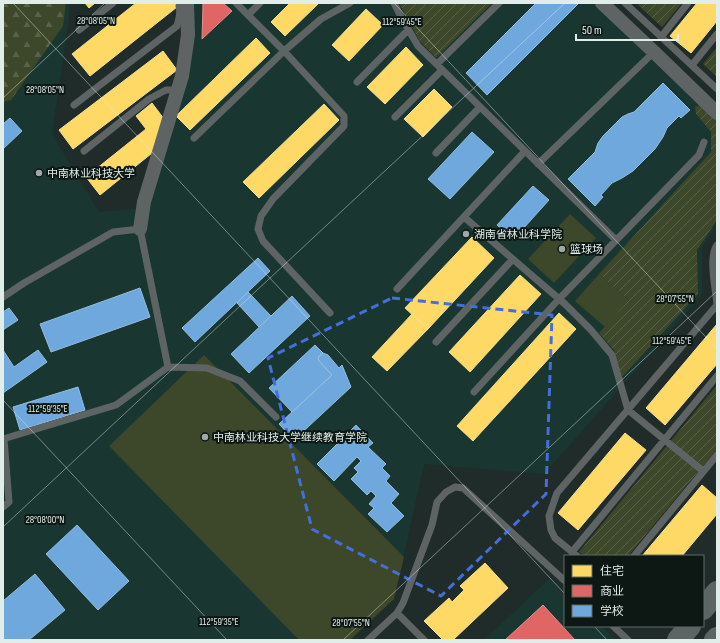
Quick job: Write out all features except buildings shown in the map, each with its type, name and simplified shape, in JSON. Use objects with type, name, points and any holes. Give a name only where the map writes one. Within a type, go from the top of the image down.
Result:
[{"type":"main road","points":[[704,608],[717,592]]},
{"type":"main road","points":[[678,640],[689,627]]},
{"type":"street","points":[[602,3],[717,113]]},
{"type":"street","points":[[140,230],[144,202],[182,76],[188,35],[182,25],[183,4]]},
{"type":"lane","points":[[79,30],[113,3]]},
{"type":"lane","points":[[236,3],[284,50],[344,116],[344,126],[273,199],[261,216],[258,229],[263,241],[330,313]]},
{"type":"lane","points":[[248,15],[260,3]]},
{"type":"lane","points":[[194,138],[284,50],[322,20],[350,3]]},
{"type":"lane","points":[[394,3],[418,46],[616,240]]},
{"type":"lane","points":[[395,117],[499,3]]},
{"type":"lane","points":[[661,37],[688,3]]},
{"type":"lane","points":[[628,4],[717,89]]},
{"type":"lane","points":[[74,105],[182,25]]},
{"type":"lane","points":[[357,82],[408,30]]},
{"type":"lane","points":[[692,65],[717,34]]},
{"type":"lane","points":[[538,164],[654,52]]},
{"type":"lane","points":[[84,151],[149,99],[166,90],[177,90]]},
{"type":"lane","points":[[436,153],[480,107]]},
{"type":"lane","points":[[474,392],[559,299],[699,155],[704,142]]},
{"type":"lane","points":[[397,289],[526,152]]},
{"type":"lane","points":[[464,217],[559,299],[591,330],[612,355],[628,410],[703,471]]},
{"type":"lane","points":[[3,297],[24,283],[113,232],[140,230],[168,367]]},
{"type":"lane","points":[[717,245],[712,263],[717,306],[557,494],[549,516],[551,530],[555,538],[575,554],[664,440],[717,376]]},
{"type":"lane","points":[[436,342],[513,259]]},
{"type":"lane","points":[[3,507],[8,502],[3,439],[116,405],[168,367],[207,368],[240,381],[276,417]]},
{"type":"lane","points":[[635,555],[717,455]]},
{"type":"lane","points":[[368,640],[397,613],[403,603],[432,525],[437,502],[446,492],[455,487],[463,488],[564,580]]},
{"type":"lane","points":[[397,613],[424,640]]},
{"type":"lane","points":[[614,627],[628,640]]},
{"type":"highlighted area","points":[[392,298],[552,315],[546,494],[441,596],[312,529],[268,358]]},
{"type":"shaded area","points":[[3,3],[70,3],[52,134],[99,212],[146,208],[190,40],[190,3],[609,3],[717,106],[717,225],[702,247],[702,295],[544,474],[424,464],[394,599],[350,640],[3,640]]},
{"type":"shaded area","points":[[550,578],[564,591],[564,627],[602,627],[616,640],[484,640]]},
{"type":"green space","points":[[3,3],[66,3],[63,26],[11,100],[3,102]]},
{"type":"green space","points":[[399,3],[492,3],[436,58],[419,40]]},
{"type":"green space","points":[[640,3],[682,3],[662,27],[638,5]]},
{"type":"green space","points":[[717,47],[717,77],[703,64]]},
{"type":"green space","points":[[702,104],[717,120],[717,220],[697,250],[698,294],[622,377],[614,350],[599,333],[629,300],[599,274],[711,152],[711,132],[696,114],[695,107]]},
{"type":"green space","name":"篮球场","points":[[570,214],[596,238],[554,283],[528,259]]},
{"type":"green space","points":[[599,274],[629,300],[605,327],[575,301]]},
{"type":"green space","points":[[204,355],[404,557],[394,599],[350,640],[299,640],[109,446]]},
{"type":"green space","points":[[717,385],[717,449],[629,555],[583,555],[579,552]]},
{"type":"place","name":"中南林业科技大学","points":[[39,173]]},
{"type":"place","name":"湖南省林业科学院","points":[[466,234]]},
{"type":"place","name":"篮球场","points":[[562,249]]},
{"type":"place","name":"中南林业科技大学继续教育学院","points":[[205,437]]}]
